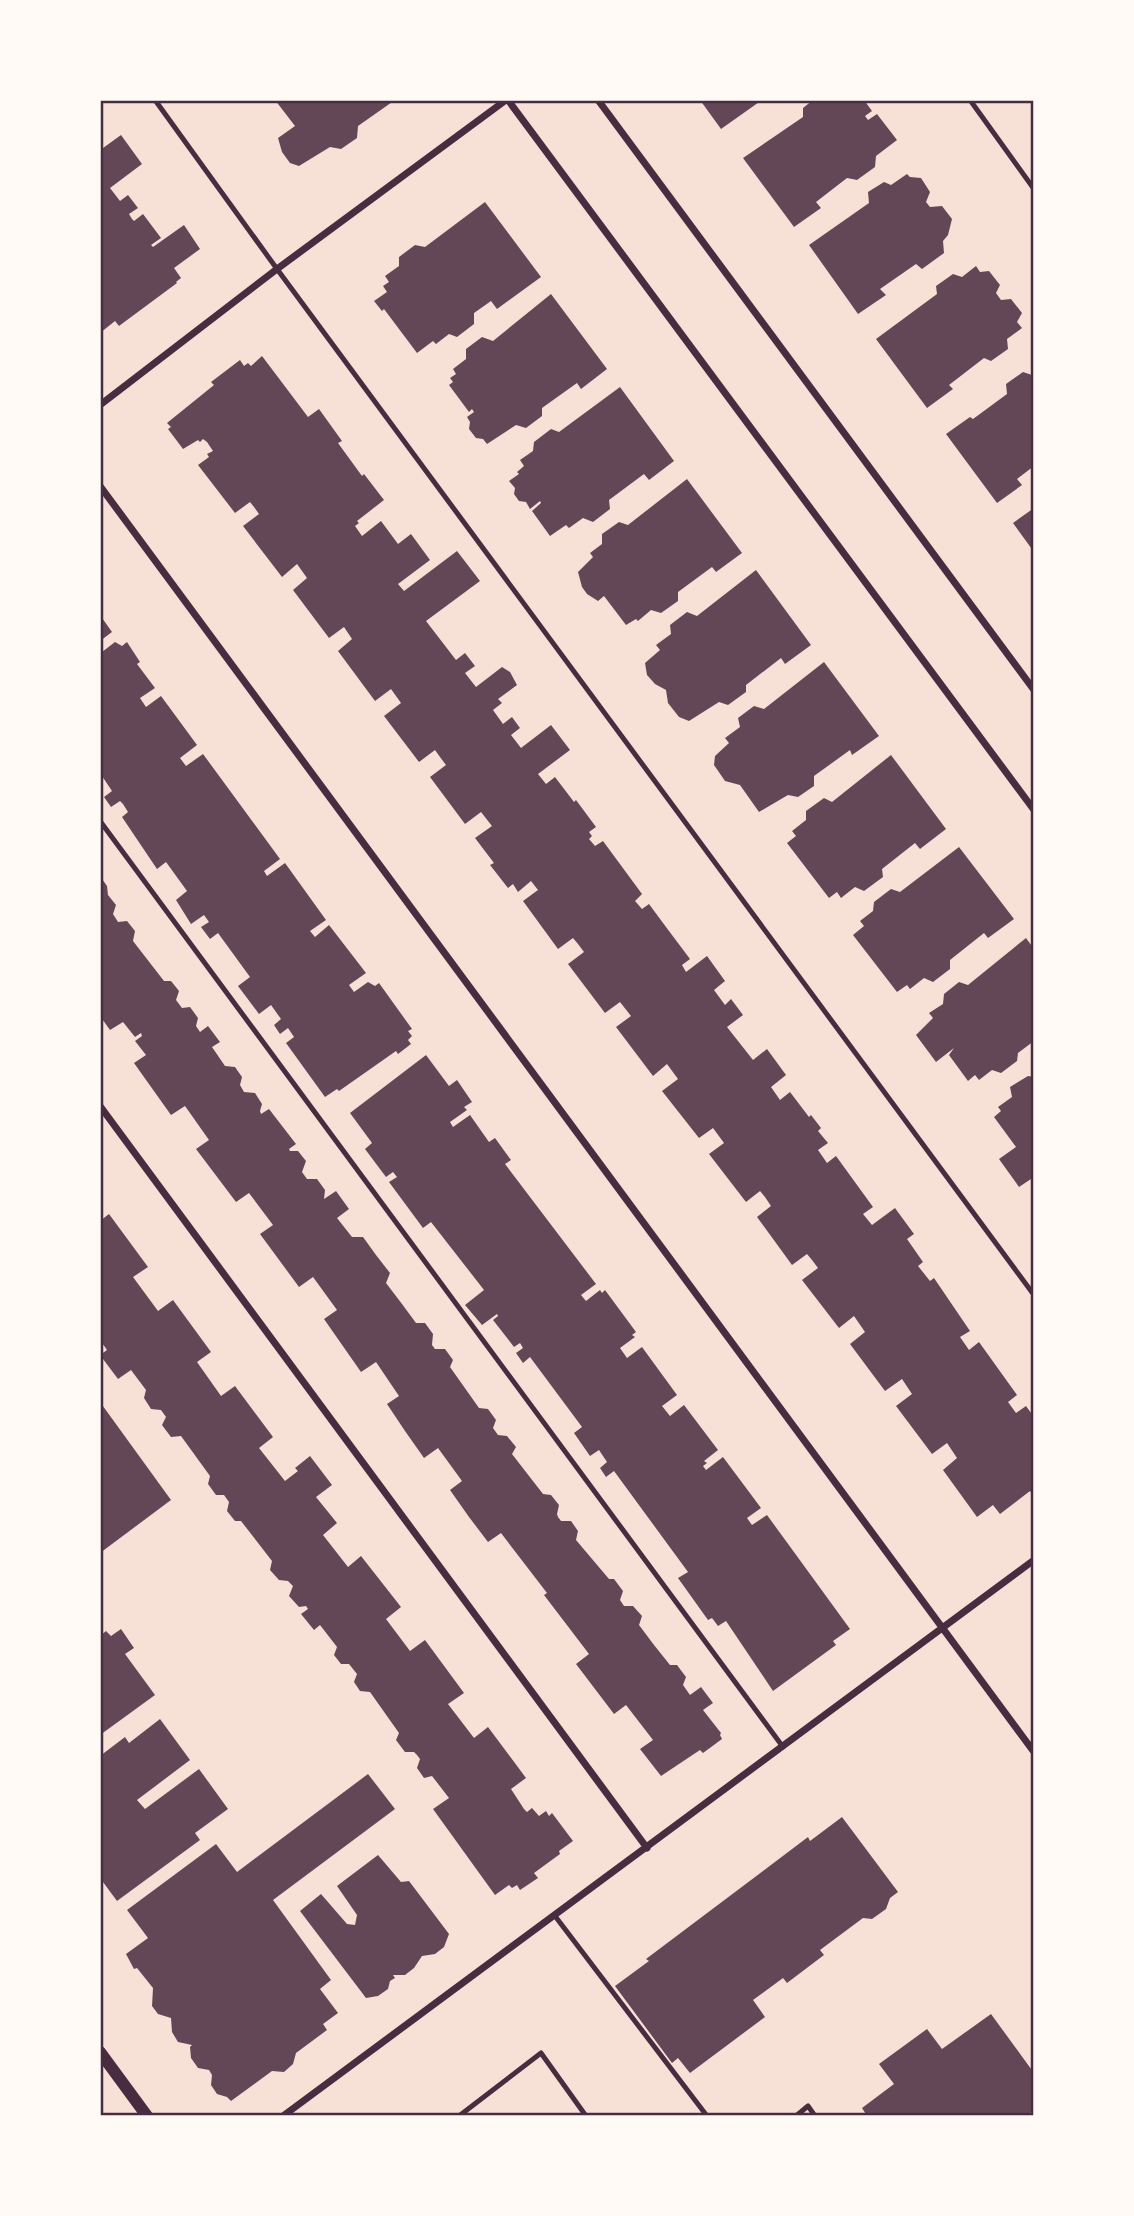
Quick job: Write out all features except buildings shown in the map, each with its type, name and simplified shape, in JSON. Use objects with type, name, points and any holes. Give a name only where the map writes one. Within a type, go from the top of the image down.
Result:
[{"type":"street","points":[[100,405],[277,269],[507,100],[1034,810]]},
{"type":"street","points":[[598,100],[1034,690]]},
{"type":"street","points":[[100,486],[1034,1752]]},
{"type":"street","points":[[100,1106],[647,1849]]},
{"type":"street","points":[[283,2116],[1034,1560]]},
{"type":"street","points":[[100,2052],[148,2116]]},
{"type":"lane","points":[[155,100],[1034,1295]]},
{"type":"lane","points":[[970,100],[1034,189]]},
{"type":"lane","points":[[100,821],[783,1747]]},
{"type":"lane","points":[[555,1916],[707,2116]]},
{"type":"lane","points":[[459,2116],[541,2053],[586,2116]]},
{"type":"lane","points":[[796,2116],[807,2106],[815,2116]]}]
